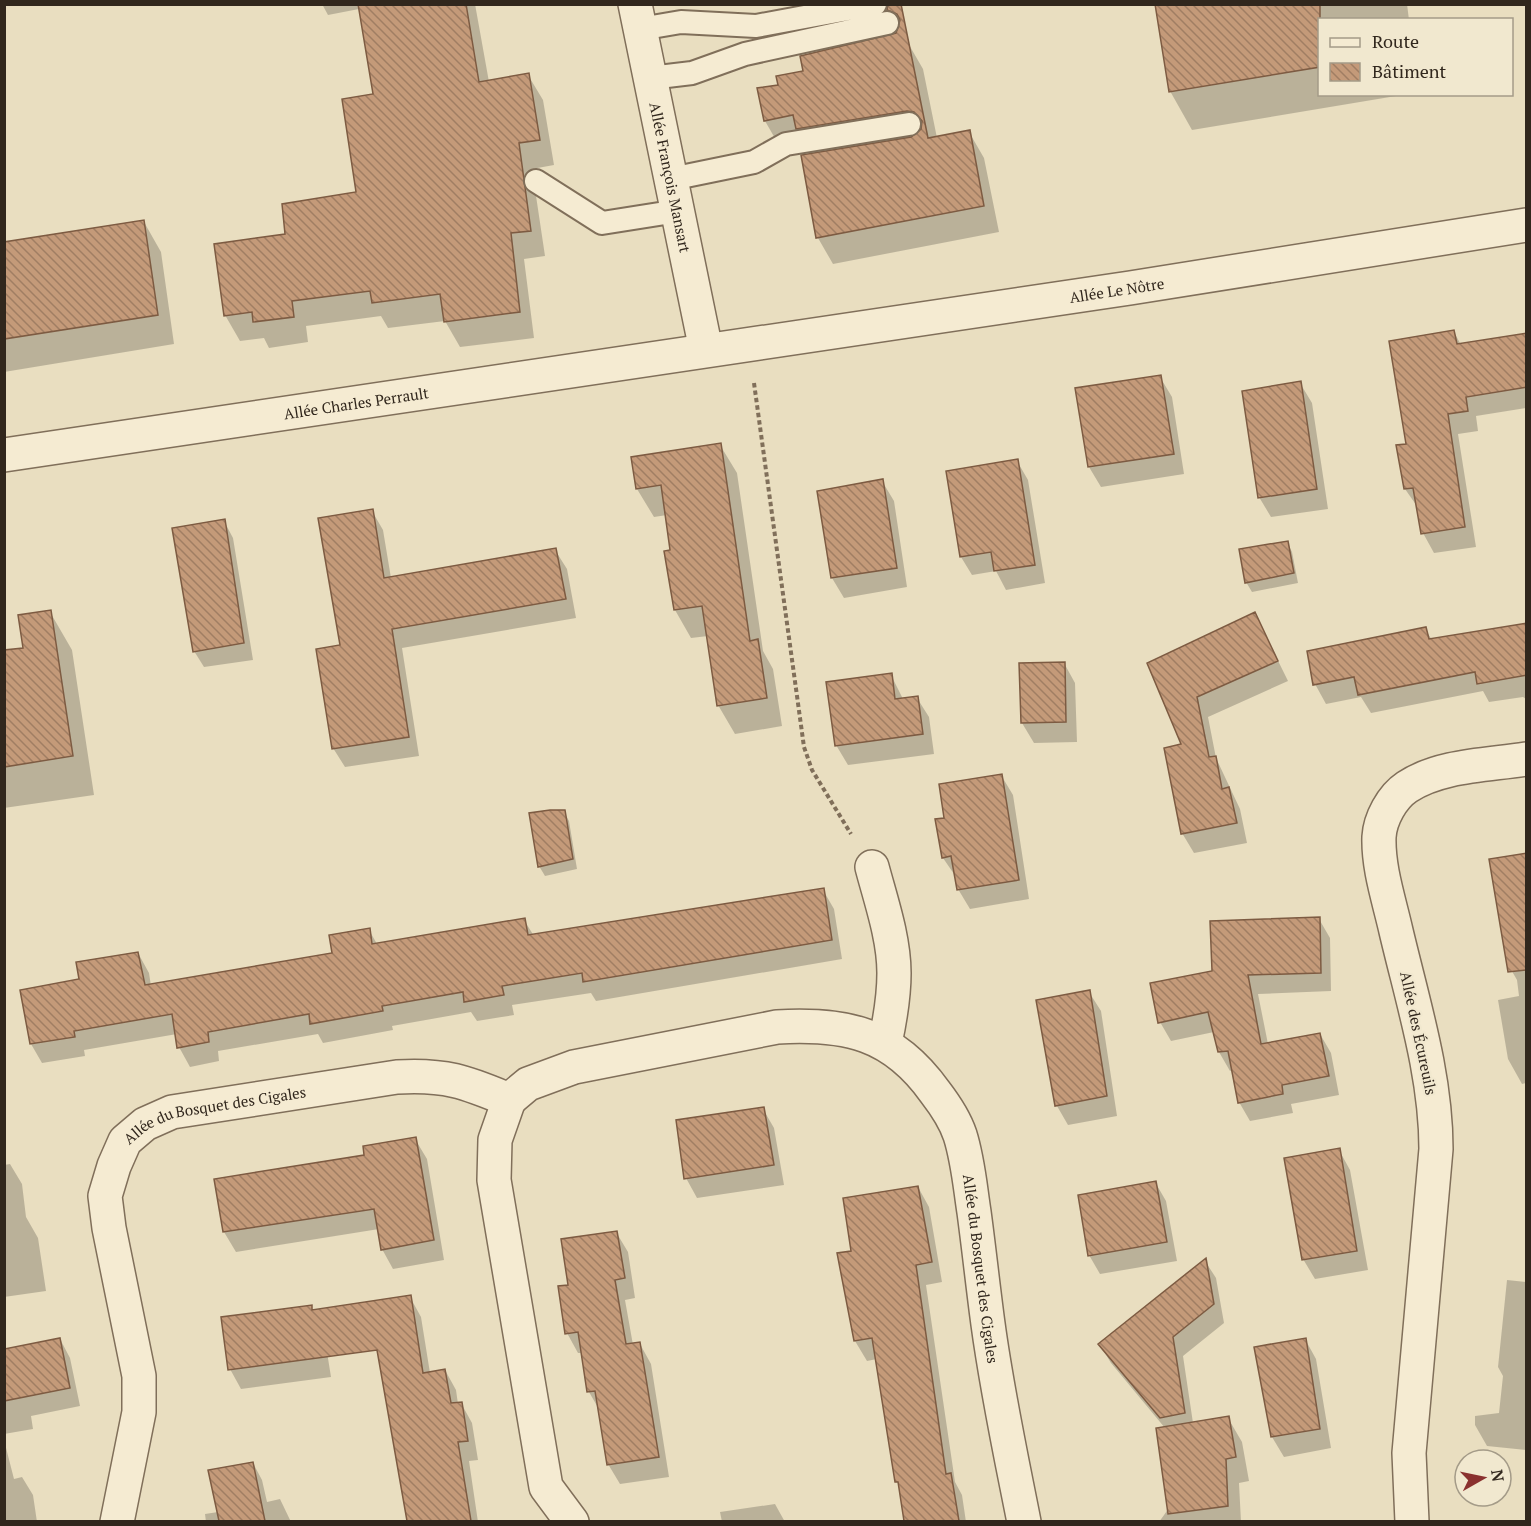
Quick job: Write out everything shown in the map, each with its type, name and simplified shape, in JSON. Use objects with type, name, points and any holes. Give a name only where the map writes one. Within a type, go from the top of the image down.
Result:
[{"type":"street","name":"Allée François Mansart","points":[[638,17],[705,350]]},
{"type":"street","name":"Allée Le Nôtre","points":[[705,350],[1130,288],[1527,225]]},
{"type":"street","name":"Allée Charles Perrault","points":[[4,455],[705,350]]},
{"type":"street","name":"Allée des Écureuils","points":[[1412,1521],[1409,1453],[1436,1149],[1436,1113],[1430,1074],[1383,873],[1379,834],[1385,813],[1395,798],[1420,780],[1437,774],[1527,759]]},
{"type":"street","points":[[872,867],[889,933],[894,971],[892,1009],[885,1043]]},
{"type":"street","name":"Allée du Bosquet des Cigales","points":[[117,1521],[139,1412],[139,1376],[109,1227],[105,1196],[114,1166],[125,1142],[145,1124],[172,1112],[397,1077],[430,1075],[462,1080],[509,1100],[528,1084],[574,1067],[777,1027],[837,1027],[885,1043],[908,1059],[948,1109],[960,1135],[968,1172],[993,1360],[1024,1521]]},
{"type":"street","points":[[509,1100],[495,1140],[494,1180],[546,1487],[572,1521]]},
{"type":"lane","points":[[638,17],[756,26],[881,14]]},
{"type":"lane","points":[[650,78],[692,73],[746,54],[881,14]]},
{"type":"lane","points":[[671,179],[754,162],[786,144],[909,124]]},
{"type":"lane","points":[[536,181],[602,223],[678,211]]},
{"type":"path","points":[[748,344],[804,747],[812,770],[872,867]]},
{"type":"building","points":[[358,4],[466,4],[479,82],[529,73],[540,140],[519,143],[531,231],[511,233],[520,312],[444,322],[440,294],[372,303],[370,291],[292,301],[294,317],[253,322],[252,312],[224,316],[214,244],[285,234],[282,204],[356,192],[342,99],[373,94]]},
{"type":"building","points":[[888,4],[901,4],[928,138],[970,130],[984,206],[816,238],[801,155],[911,137],[921,129],[922,121],[914,112],[907,111],[796,129],[793,115],[764,121],[757,88],[778,85],[776,76],[803,71],[800,56],[896,33],[900,20],[897,14],[887,10]]},
{"type":"building","points":[[1155,4],[1320,4],[1318,67],[1169,92]]},
{"type":"building","points":[[144,220],[158,315],[4,339],[4,242]]},
{"type":"building","points":[[1454,330],[1457,344],[1527,333],[1527,387],[1466,397],[1468,411],[1448,414],[1465,527],[1421,534],[1413,488],[1404,489],[1396,445],[1406,444],[1389,341]]},
{"type":"building","points":[[1161,375],[1174,454],[1088,467],[1075,388]]},
{"type":"building","points":[[1301,381],[1317,489],[1258,498],[1242,391]]},
{"type":"building","points":[[721,443],[750,641],[758,639],[767,698],[717,706],[702,606],[674,610],[664,551],[670,550],[661,485],[636,489],[631,457]]},
{"type":"building","points":[[1018,459],[1035,565],[994,571],[991,552],[960,557],[946,471]]},
{"type":"building","points":[[883,479],[897,568],[831,578],[817,491]]},
{"type":"building","points":[[373,509],[384,578],[556,548],[566,599],[392,629],[409,737],[332,749],[316,649],[340,645],[318,518]]},
{"type":"building","points":[[225,519],[244,643],[193,652],[172,528]]},
{"type":"building","points":[[1288,541],[1294,573],[1245,583],[1239,549]]},
{"type":"building","points":[[51,610],[73,756],[4,767],[4,650],[23,648],[18,615]]},
{"type":"building","points":[[1255,612],[1278,661],[1197,697],[1209,757],[1216,756],[1222,789],[1229,787],[1237,823],[1181,834],[1164,748],[1181,744],[1147,663]]},
{"type":"building","points":[[1527,623],[1527,675],[1477,684],[1475,672],[1358,695],[1354,677],[1313,685],[1307,651],[1426,627],[1429,639]]},
{"type":"building","points":[[1065,662],[1066,722],[1021,723],[1019,663]]},
{"type":"building","points":[[892,673],[895,699],[918,696],[923,734],[835,746],[826,682]]},
{"type":"building","points":[[1002,774],[1019,880],[957,890],[951,856],[942,858],[935,819],[944,818],[939,784]]},
{"type":"building","points":[[565,810],[573,859],[538,867],[529,813]]},
{"type":"building","points":[[1527,853],[1527,970],[1508,972],[1489,859]]},
{"type":"building","points":[[824,888],[832,940],[583,982],[582,973],[502,986],[504,995],[464,1002],[463,992],[382,1006],[383,1011],[310,1024],[309,1014],[208,1032],[209,1042],[177,1048],[172,1014],[74,1031],[75,1037],[30,1044],[20,990],[79,979],[76,962],[138,952],[145,985],[332,953],[329,935],[370,928],[372,944],[525,918],[528,935]]},
{"type":"building","points":[[1320,917],[1321,973],[1248,975],[1261,1044],[1320,1033],[1329,1076],[1282,1085],[1283,1094],[1238,1103],[1228,1051],[1218,1052],[1208,1012],[1158,1023],[1150,983],[1212,971],[1210,921]]},
{"type":"building","points":[[1090,990],[1107,1096],[1055,1106],[1036,1000]]},
{"type":"building","points":[[764,1107],[774,1165],[684,1179],[676,1120]]},
{"type":"building","points":[[416,1137],[434,1240],[381,1250],[374,1209],[223,1232],[214,1179],[364,1155],[363,1146]]},
{"type":"building","points":[[1340,1148],[1357,1251],[1302,1260],[1284,1158]]},
{"type":"building","points":[[1156,1181],[1167,1242],[1088,1256],[1078,1195]]},
{"type":"building","points":[[918,1186],[932,1262],[916,1265],[946,1474],[951,1473],[959,1521],[904,1521],[898,1482],[895,1482],[872,1338],[854,1341],[837,1253],[851,1251],[843,1198]]},
{"type":"building","points":[[617,1231],[625,1278],[615,1280],[626,1344],[640,1342],[659,1457],[607,1465],[595,1391],[587,1392],[578,1332],[565,1334],[558,1286],[568,1285],[561,1239]]},
{"type":"building","points":[[1206,1258],[1214,1304],[1173,1337],[1185,1413],[1160,1418],[1098,1344]]},
{"type":"building","points":[[411,1295],[423,1373],[445,1369],[451,1403],[462,1402],[468,1441],[458,1442],[471,1521],[407,1521],[377,1350],[228,1370],[221,1317],[312,1305],[312,1310]]},
{"type":"building","points":[[60,1338],[70,1388],[4,1401],[4,1349]]},
{"type":"building","points":[[1306,1338],[1320,1429],[1271,1437],[1254,1347]]},
{"type":"building","points":[[1229,1416],[1236,1457],[1226,1459],[1228,1506],[1168,1514],[1156,1428]]},
{"type":"building","points":[[253,1462],[265,1521],[219,1521],[208,1470]]}]
